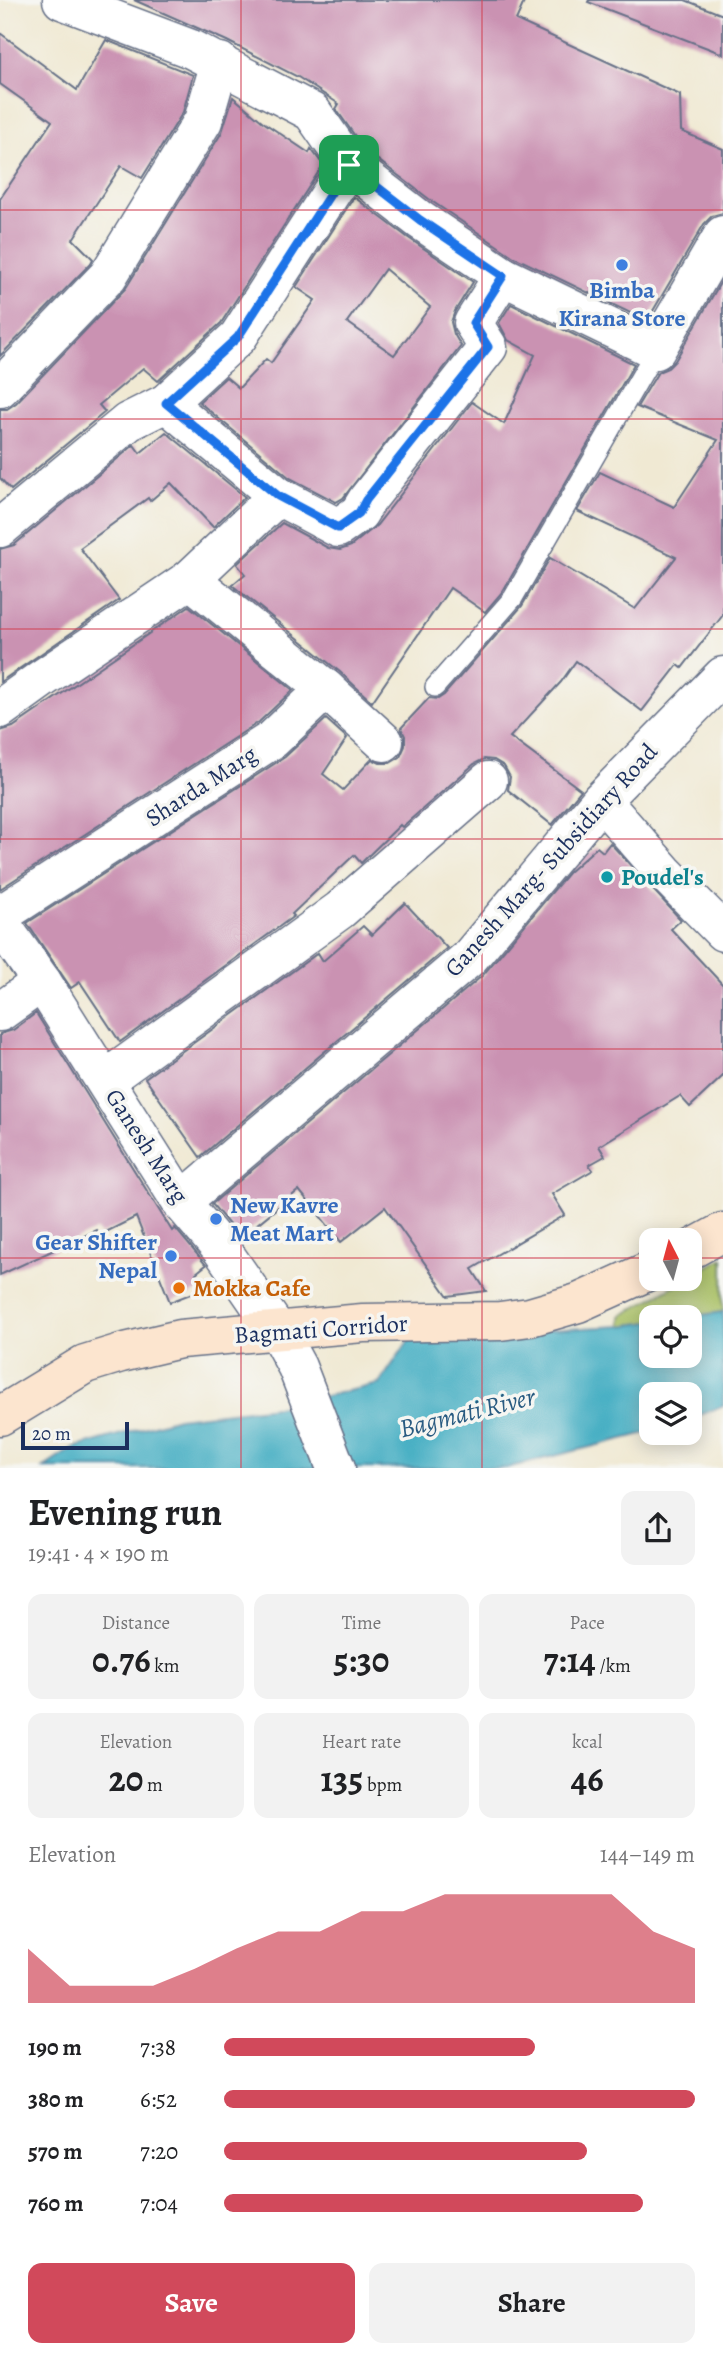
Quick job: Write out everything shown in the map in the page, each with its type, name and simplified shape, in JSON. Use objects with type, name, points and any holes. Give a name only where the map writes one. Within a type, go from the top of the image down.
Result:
[{"type":"main road","points":[[702,1243],[723,1232]]},
{"type":"main road","name":"Bagmati Corridor","points":[[0,1416],[85,1364],[180,1339],[363,1323],[500,1321],[530,1317],[578,1303],[639,1275]]},
{"type":"street","points":[[62,0],[191,48],[312,112],[349,165],[420,220],[503,276],[656,350],[723,235]]},
{"type":"street","points":[[0,388],[108,276],[203,121],[220,62]]},
{"type":"street","points":[[0,528],[128,422],[166,403],[238,337],[349,165]]},
{"type":"street","points":[[166,403],[278,496],[338,528],[359,513],[366,500],[488,347],[473,323],[503,276]]},
{"type":"street","points":[[0,709],[190,579],[278,496]]},
{"type":"street","points":[[190,579],[327,689],[384,742]]},
{"type":"street","name":"Ganesh Marg- Subsidiary Road","points":[[181,1202],[469,958],[601,800],[723,676]]},
{"type":"street","name":"Sharda Marg","points":[[0,915],[273,739],[327,689]]},
{"type":"street","points":[[105,1080],[341,910],[488,781]]},
{"type":"street","points":[[601,800],[664,872],[723,932]]},
{"type":"street","name":"Ganesh Marg","points":[[0,923],[42,982],[181,1202],[222,1250],[277,1330],[297,1367],[335,1468]]},
{"type":"street","points":[[0,1012],[42,982]]},
{"type":"lane","points":[[435,687],[513,598],[656,350]]},
{"type":"green space","points":[[723,1258],[723,1312],[702,1315],[702,1305],[640,1305],[663,1292],[702,1292],[702,1270]]},
{"type":"green space","points":[[639,1306],[639,1324],[621,1326],[621,1316]]},
{"type":"water","name":"Bagmati River","points":[[723,1312],[723,1406],[702,1414],[702,1382],[639,1382],[639,1435],[506,1468],[43,1468],[73,1448],[178,1418],[276,1407],[379,1384],[411,1337],[639,1324],[639,1368],[702,1368],[702,1315]]},
{"type":"building","points":[[134,0],[525,0],[516,20],[680,95],[681,131],[723,149],[723,213],[712,216],[704,224],[647,321],[514,257],[433,202],[365,150],[336,109],[339,104],[298,77],[227,41]]},
{"type":"building","points":[[685,0],[723,15],[723,54],[588,2]]},
{"type":"building","points":[[0,33],[77,90],[106,40],[193,75],[183,112],[142,178],[121,166],[73,239],[93,259],[91,263],[0,356],[0,199],[52,121],[0,84]]},
{"type":"building","points":[[233,97],[263,122],[309,153],[311,149],[323,165],[221,323],[158,381],[143,368],[99,405],[105,412],[11,490],[0,478],[0,409],[7,409],[16,403],[126,288],[222,132]]},
{"type":"building","points":[[354,197],[473,282],[451,322],[461,346],[343,498],[336,502],[290,478],[199,402],[226,377],[239,388],[266,359],[271,363],[315,300],[296,287]],"holes":[[[385,269],[430,307],[394,355],[347,322]]]},
{"type":"building","points":[[723,278],[723,615],[682,668],[678,665],[642,711],[576,661],[561,682],[510,737],[581,790],[552,825],[508,790],[510,777],[504,766],[494,760],[484,759],[474,764],[402,827],[400,825],[361,863],[354,855],[292,914],[294,916],[120,1042],[80,982],[71,988],[27,923],[285,757],[326,719],[347,738],[323,774],[343,790],[372,759],[380,763],[390,763],[400,757],[405,746],[405,736],[401,728],[429,698],[438,699],[444,695],[522,606],[550,558],[635,609],[676,557],[577,511],[600,472],[674,507],[718,440],[637,407],[658,372],[675,361]]},
{"type":"building","points":[[511,304],[634,364],[503,591],[485,612],[450,588],[372,702],[340,672],[232,585],[245,574],[237,564],[282,523],[328,548],[340,550],[351,546],[377,525],[472,402],[504,424],[535,355],[508,340],[499,323]]},
{"type":"building","points":[[166,432],[245,497],[213,527],[171,483],[150,501],[148,498],[80,548],[119,600],[0,682],[0,549],[14,545],[134,445],[140,453]]},
{"type":"building","points":[[189,606],[293,690],[259,722],[0,889],[0,731],[13,727]]},
{"type":"building","points":[[610,843],[681,920],[671,929],[723,985],[723,1076],[690,1107],[680,1096],[599,1146],[605,1156],[589,1165],[593,1170],[552,1194],[565,1215],[472,1269],[486,1291],[448,1296],[385,1207],[341,1242],[299,1190],[240,1238],[212,1204],[483,975],[568,873],[597,847],[603,852]]},
{"type":"building","points":[[405,903],[447,948],[200,1157],[145,1078],[318,953],[323,961],[363,926],[372,935]]},
{"type":"building","points":[[36,1013],[172,1231],[175,1228],[206,1265],[196,1273],[201,1290],[170,1302],[136,1217],[100,1235],[97,1230],[0,1275],[0,1034],[13,1030]]},
{"type":"place","name":"Bimba Kirana Store","points":[[622,265]]},
{"type":"place","name":"Poudel's","points":[[607,877]]},
{"type":"place","name":"New Kavre Meat Mart","points":[[216,1219]]},
{"type":"place","name":"Gear Shifter Nepal","points":[[171,1256]]},
{"type":"place","name":"Mokka Cafe","points":[[179,1288]]},
{"type":"route","points":[[349,165],[420,220],[503,276],[473,323],[488,347],[366,500],[359,513],[338,528],[278,496],[166,403],[238,337],[349,165]]}]
